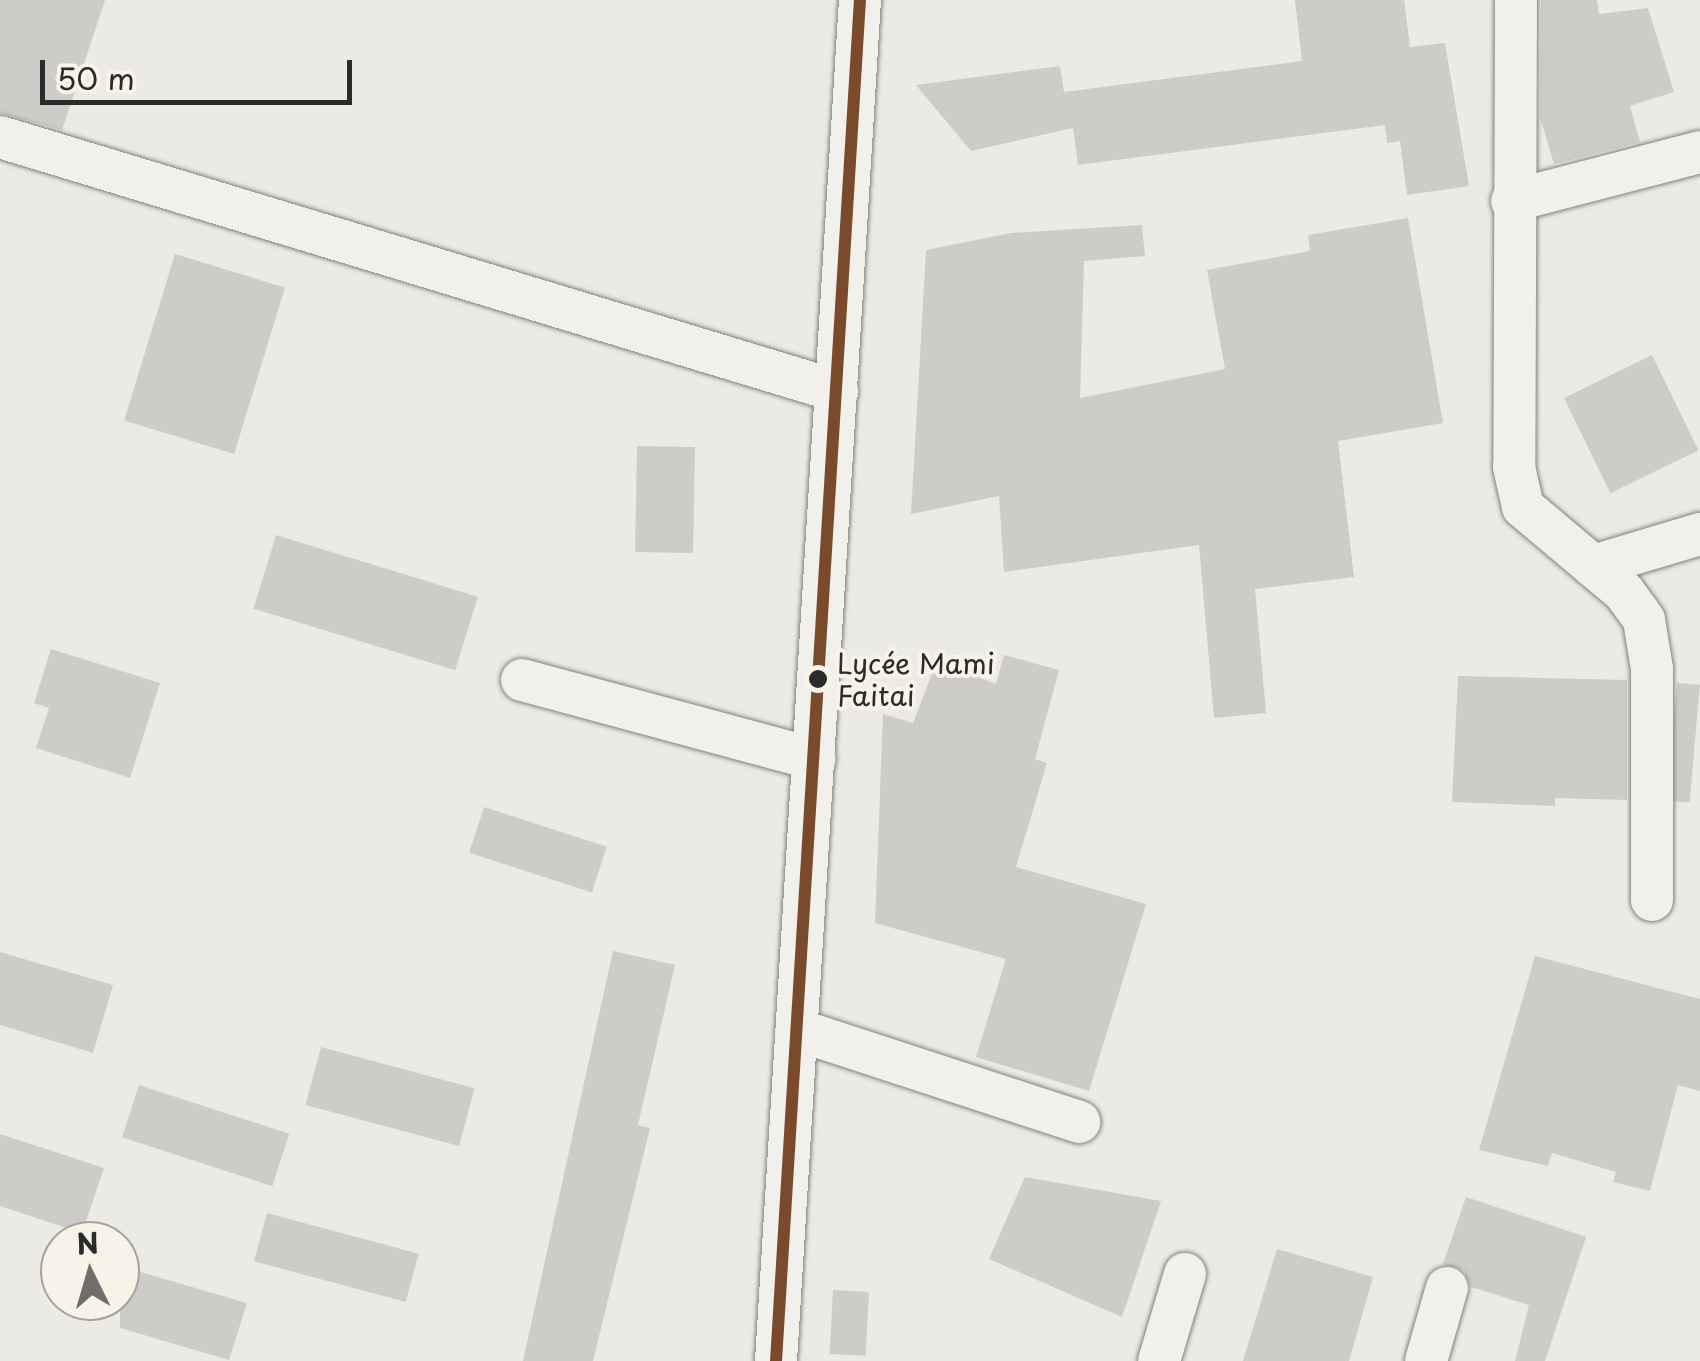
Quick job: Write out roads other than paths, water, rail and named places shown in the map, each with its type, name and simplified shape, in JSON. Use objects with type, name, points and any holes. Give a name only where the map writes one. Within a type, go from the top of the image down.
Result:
[{"type":"street","points":[[776,1361],[860,0]]},
{"type":"street","points":[[1516,0],[1512,201],[1514,466],[1522,507],[1593,566],[1644,620],[1652,669],[1652,900]]},
{"type":"street","points":[[0,138],[837,392]]},
{"type":"street","points":[[1512,201],[1700,152]]},
{"type":"street","points":[[1593,566],[1700,534]]},
{"type":"street","points":[[522,680],[814,759]]},
{"type":"street","points":[[798,1030],[1079,1122]]},
{"type":"street","points":[[1159,1361],[1185,1274]]},
{"type":"street","points":[[1426,1361],[1446,1288]]},
{"type":"place","name":"Lycée Mami Faitai","points":[[818,679]]}]
